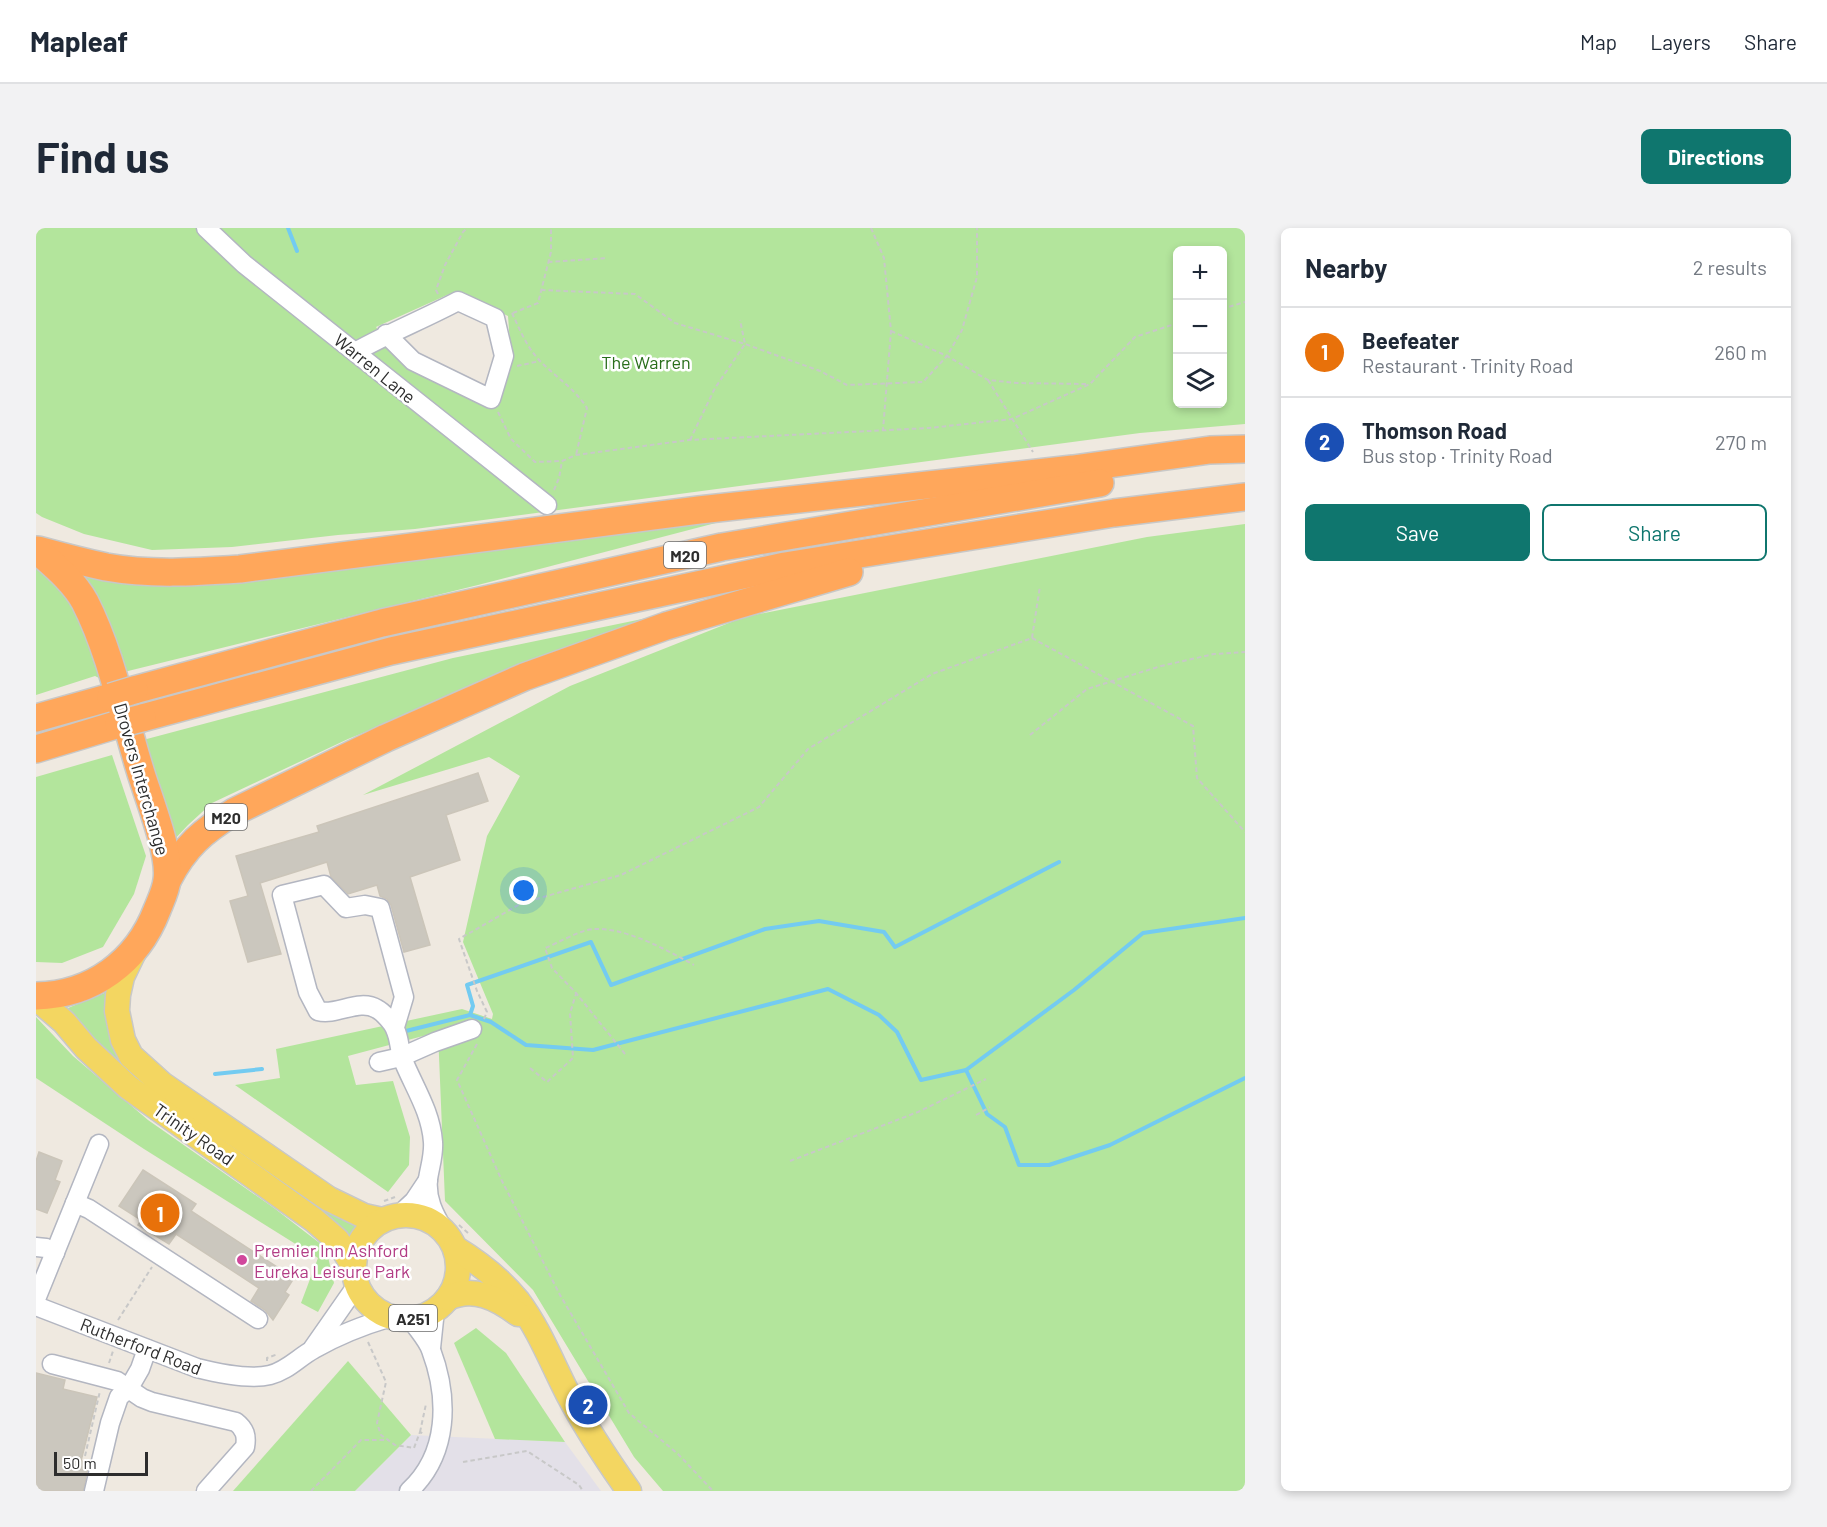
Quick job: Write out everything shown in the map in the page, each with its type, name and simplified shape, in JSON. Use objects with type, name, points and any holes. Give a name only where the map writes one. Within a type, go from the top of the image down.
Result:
[{"type":"highway","points":[[37,550],[106,567],[133,570],[190,572],[240,569],[699,510],[1073,469],[1210,450],[1245,449]]},
{"type":"highway","name":"M20","points":[[36,718],[382,623],[722,547],[1245,459]]},
{"type":"highway","name":"M20","points":[[36,749],[391,651],[785,566],[1114,513],[1245,497]]},
{"type":"highway","name":"M20","points":[[168,879],[179,858],[191,843],[212,825],[234,812],[386,738],[524,677],[666,626],[815,581],[976,537]]},
{"type":"highway","name":"Drovers Interchange","points":[[36,997],[54,996],[96,982],[111,973],[134,952],[155,916],[168,879],[160,835],[99,632],[84,600],[66,576],[37,550]]},
{"type":"main road","name":"Trinity Road","points":[[134,952],[122,976],[117,1011],[123,1040],[131,1056],[162,1084],[329,1199],[364,1216],[414,1215],[426,1219],[497,1280],[517,1301],[534,1327],[569,1396],[629,1491]]},
{"type":"main road","name":"Trinity Road","points":[[36,997],[128,1087],[314,1220],[336,1240],[366,1301],[377,1311],[401,1318],[422,1316],[465,1292],[485,1295],[506,1304],[534,1327]]},
{"type":"main road","points":[[355,1275],[358,1247],[365,1233],[391,1217]]},
{"type":"main road","name":"A251","points":[[442,1304],[456,1282],[458,1268],[449,1240]]},
{"type":"street","name":"Warren Lane","points":[[206,228],[244,264],[547,505]]},
{"type":"street","points":[[356,352],[386,334],[420,321],[458,301],[504,315],[504,356],[491,399],[413,361],[386,334]]},
{"type":"street","points":[[379,1062],[399,1042],[404,997],[380,908],[365,905],[345,908],[324,885],[282,895],[308,992],[318,1011],[326,1013],[364,1005],[377,1009],[399,1042],[430,1123],[433,1161],[428,1180],[414,1201],[391,1217]]},
{"type":"street","points":[[399,1042],[435,1042],[477,1033]]},
{"type":"street","points":[[36,1299],[44,1246],[75,1203],[99,1144]]},
{"type":"street","points":[[428,1180],[430,1207],[449,1240]]},
{"type":"street","points":[[75,1203],[89,1209],[258,1319]]},
{"type":"street","points":[[305,1354],[355,1275]]},
{"type":"street","points":[[409,1491],[425,1474],[440,1442],[443,1411],[441,1388],[431,1348],[442,1304]]},
{"type":"street","name":"Rutherford Road","points":[[36,1306],[113,1338],[215,1373],[242,1375],[305,1354]]},
{"type":"street","points":[[305,1354],[362,1325],[401,1318],[431,1348]]},
{"type":"street","points":[[94,1491],[110,1423],[119,1397],[129,1388],[140,1369],[147,1349]]},
{"type":"street","points":[[52,1364],[117,1381],[152,1402],[236,1422],[242,1426],[247,1439],[245,1447],[206,1491]]},
{"type":"path","points":[[446,307],[436,290],[445,265],[467,228]]},
{"type":"path","points":[[551,228],[551,252],[538,303],[504,315],[540,361],[578,393],[587,408],[576,455]]},
{"type":"path","points":[[871,228],[884,258],[891,331],[883,430]]},
{"type":"path","points":[[541,290],[636,294],[675,323],[746,344],[820,371],[847,385],[923,382],[947,356],[962,330],[977,278],[977,228]]},
{"type":"path","points":[[548,262],[607,258]]},
{"type":"path","points":[[1227,307],[1245,302]]},
{"type":"path","points":[[689,440],[715,388],[746,344],[740,320]]},
{"type":"path","points":[[491,399],[511,439],[535,462],[561,461],[576,455],[689,440],[929,428],[1012,419],[1090,384],[1135,337],[1173,325]]},
{"type":"path","points":[[891,331],[947,356],[988,380],[1017,383],[1090,384]]},
{"type":"path","points":[[500,369],[540,361]]},
{"type":"path","points":[[988,380],[1033,452]]},
{"type":"path","points":[[547,505],[559,478],[561,461]]},
{"type":"path","points":[[1032,638],[1040,586]]},
{"type":"path","points":[[487,1012],[477,991],[459,939],[522,903],[621,875],[759,807],[808,749],[932,675],[1032,638],[1193,726],[1197,778],[1245,832]]},
{"type":"path","points":[[1030,735],[1087,689],[1161,666],[1214,654],[1245,652]]},
{"type":"path","points":[[624,1052],[551,965],[545,948],[592,929],[636,937],[693,964]]},
{"type":"path","points":[[530,1068],[547,1082],[573,1059],[570,1013],[576,993]]},
{"type":"path","points":[[477,1033],[457,1080],[502,1181],[560,1295],[629,1413],[678,1454],[713,1491]]},
{"type":"path","points":[[790,1161],[918,1112],[986,1079]]},
{"type":"path","points":[[977,1114],[990,1107]]},
{"type":"path","points":[[85,1456],[113,1338],[160,1256]]},
{"type":"path","points":[[368,1340],[386,1382],[377,1423],[381,1435],[395,1444],[414,1448]]},
{"type":"path","points":[[420,1432],[427,1396]]},
{"type":"path","points":[[311,1491],[361,1440],[388,1440]]},
{"type":"path","points":[[463,1462],[527,1451],[579,1485],[583,1491]]},
{"type":"shaded area","points":[[411,1435],[565,1442],[601,1491],[355,1491]]},
{"type":"green space","name":"The Warren","points":[[36,228],[1245,228],[1245,424],[1140,433],[415,529],[232,547],[152,550],[84,534],[36,513]],"holes":[[[456,291],[508,316],[511,358],[492,409],[406,368],[376,327]]]},
{"type":"green space","points":[[731,519],[478,585],[124,672],[80,577],[83,568]]},
{"type":"green space","points":[[1245,524],[1245,1491],[663,1491],[634,1457],[533,1290],[445,1201],[438,1032],[348,1056],[356,1085],[393,1081],[410,1137],[409,1165],[388,1192],[235,1085],[280,1078],[276,1049],[462,1009],[492,1019],[493,1014],[463,942],[487,836],[520,776],[489,757],[363,795],[570,686],[744,617],[1147,537]]},
{"type":"green space","points":[[36,565],[77,604],[101,679],[95,676],[36,695]]},
{"type":"green space","points":[[647,618],[348,739],[212,803],[172,842],[143,740],[453,658]]},
{"type":"green space","points":[[112,755],[146,856],[134,894],[103,947],[62,963],[36,962],[36,777]]},
{"type":"green space","points":[[107,992],[106,1015],[109,1033],[129,1068],[329,1212],[356,1226],[346,1240],[113,1061],[68,1008]]},
{"type":"green space","points":[[36,1017],[73,1056],[148,1120],[274,1208],[326,1248],[334,1283],[318,1312],[301,1303],[318,1258],[36,1078]]},
{"type":"green space","points":[[476,1328],[506,1353],[565,1442],[495,1439],[454,1343]]},
{"type":"green space","points":[[348,1361],[411,1435],[355,1491],[233,1491]]},
{"type":"building","points":[[478,773],[488,801],[446,815],[460,860],[410,877],[430,945],[404,952],[391,905],[387,899],[380,896],[377,885],[348,894],[331,877],[327,862],[260,883],[281,954],[248,962],[230,901],[248,896],[236,856],[319,832],[317,826]]},
{"type":"building","points":[[39,1152],[62,1161],[55,1180],[60,1182],[47,1213],[36,1209],[36,1161]]},
{"type":"building","points":[[143,1170],[196,1204],[191,1211],[294,1278],[285,1292],[289,1295],[273,1320],[265,1310],[251,1301],[259,1288],[176,1234],[169,1244],[138,1225],[141,1220],[119,1206]]},
{"type":"building","points":[[36,1373],[65,1380],[63,1389],[97,1397],[81,1461],[89,1463],[83,1491],[36,1491]]},
{"type":"waterway","points":[[288,228],[297,251]]},
{"type":"waterway","points":[[470,1015],[473,1006],[467,985],[591,942],[611,985],[765,929],[819,921],[884,932],[895,947],[1059,862]]},
{"type":"waterway","points":[[402,1032],[470,1015],[491,1022],[526,1045],[593,1050],[828,989],[879,1015],[897,1032],[921,1080],[966,1070],[1074,990],[1143,933],[1245,918]]},
{"type":"waterway","points":[[215,1074],[262,1069]]},
{"type":"waterway","points":[[966,1070],[987,1114],[1005,1127],[1019,1165],[1049,1165],[1110,1145],[1245,1078]]},
{"type":"place","name":"Beefeater","points":[[160,1213]]},
{"type":"place","name":"Premier Inn Ashford Eureka Leisure Park","points":[[242,1260]]},
{"type":"place","name":"Thomson Road","points":[[588,1405]]}]
